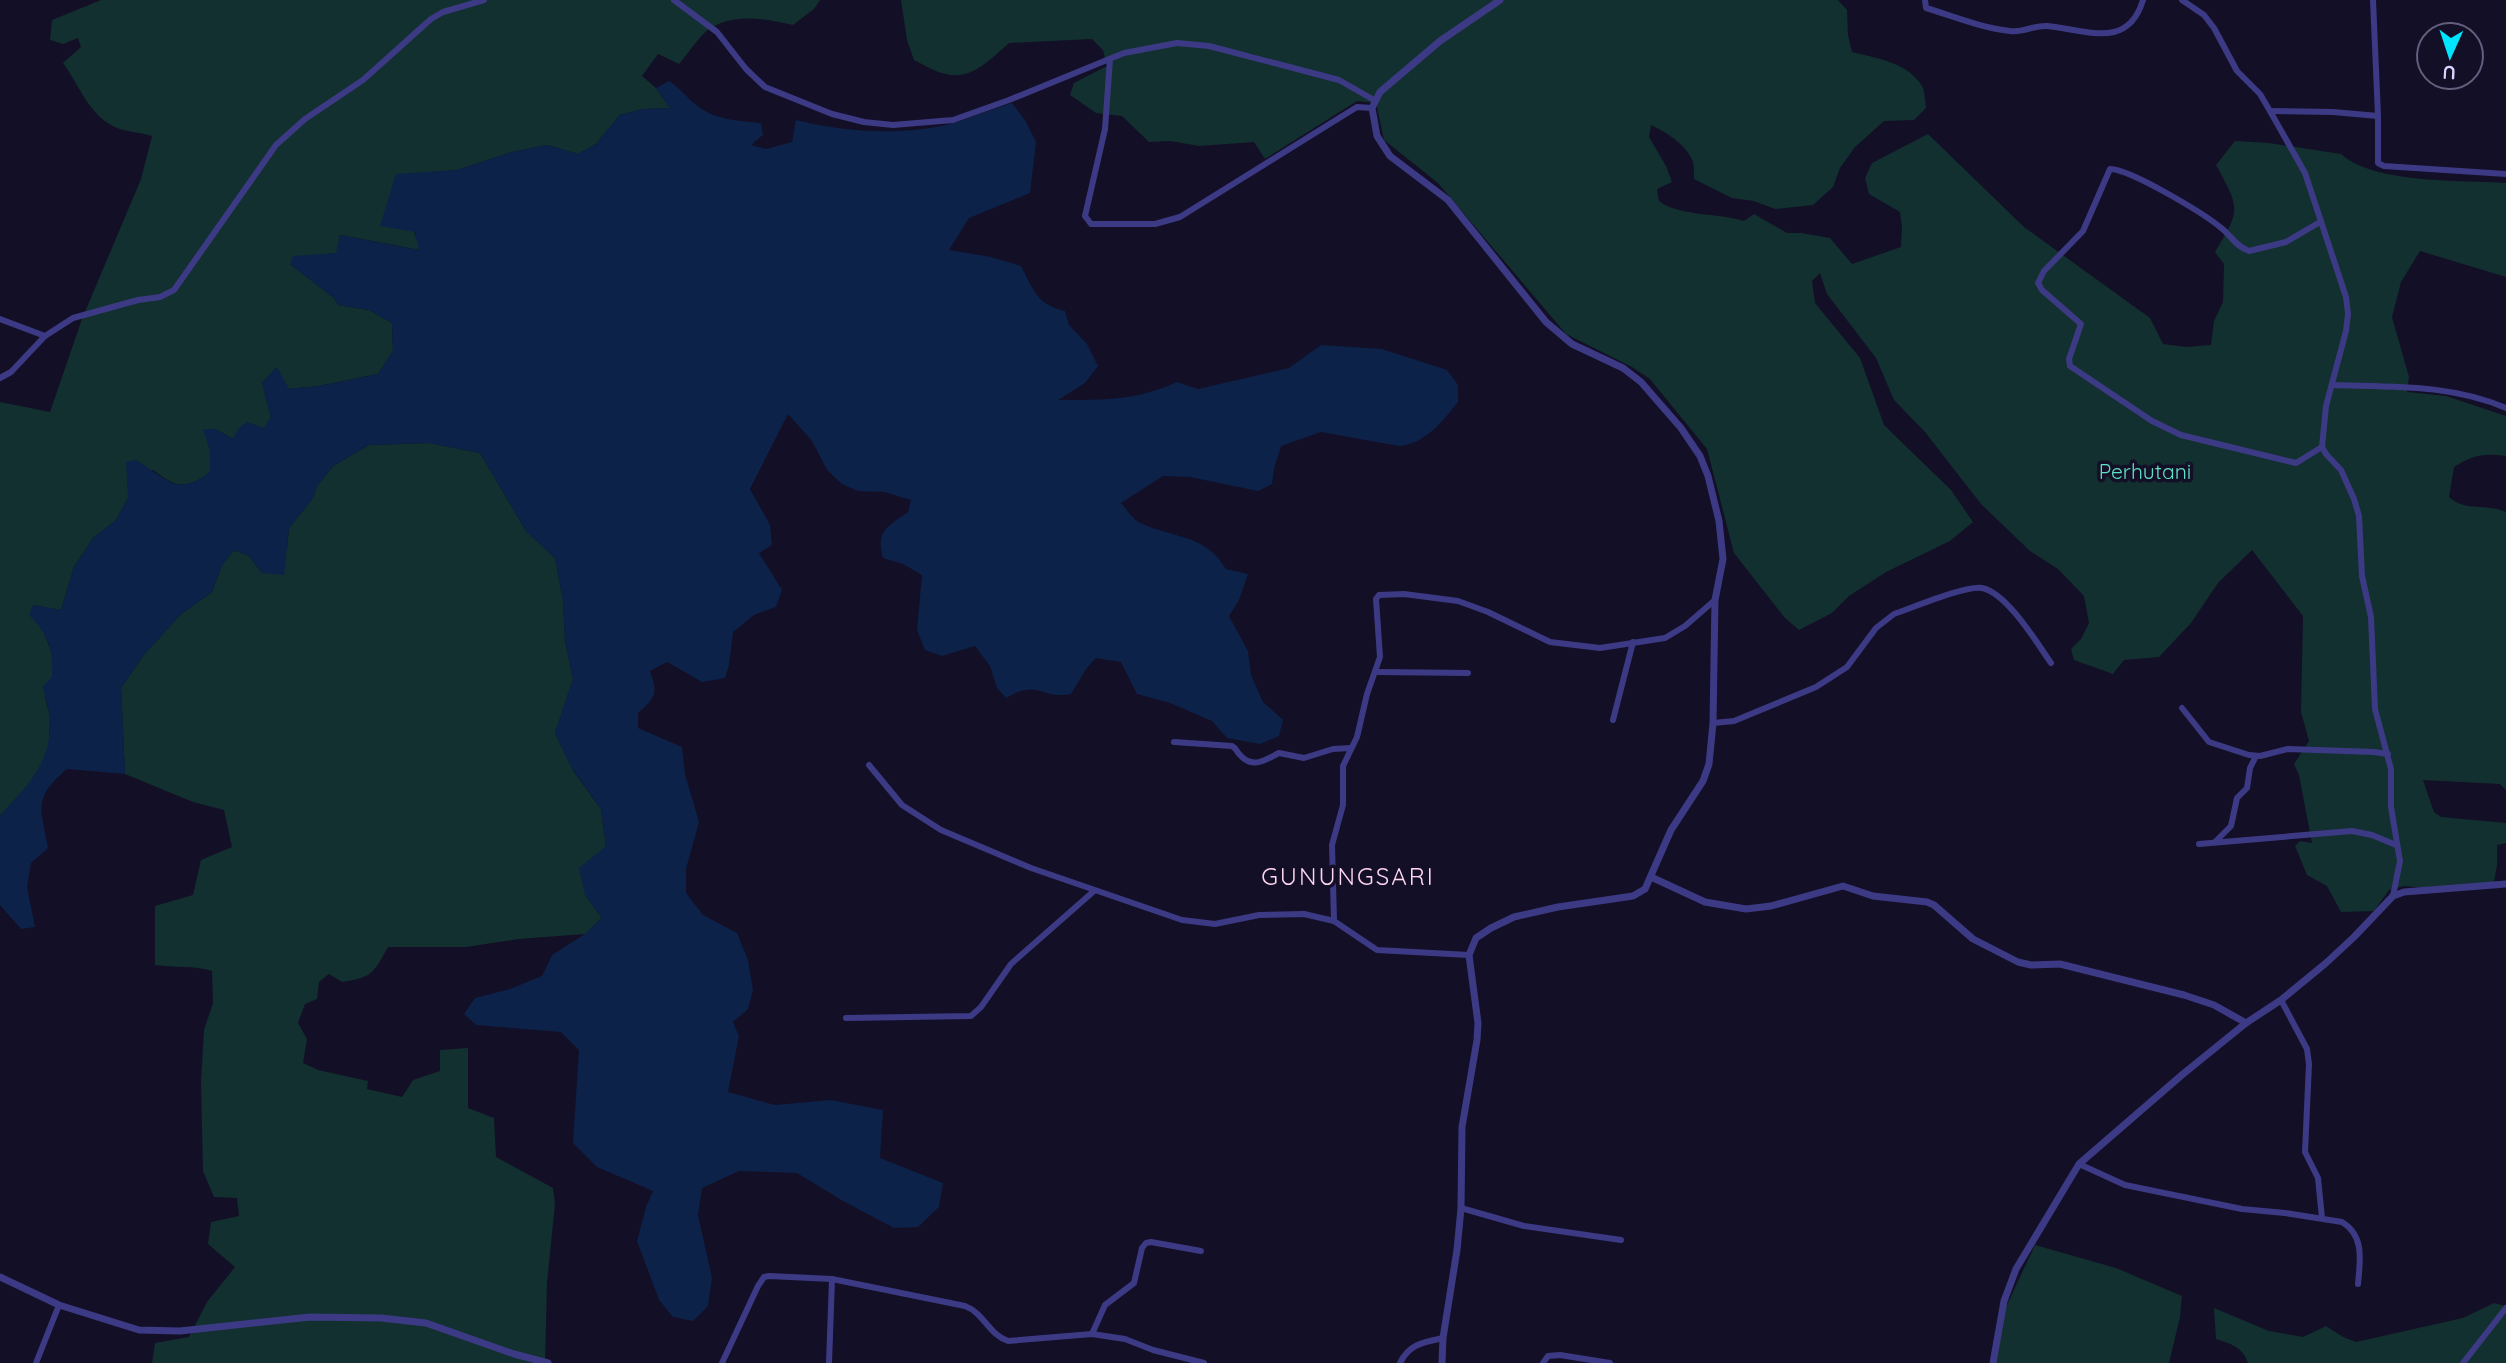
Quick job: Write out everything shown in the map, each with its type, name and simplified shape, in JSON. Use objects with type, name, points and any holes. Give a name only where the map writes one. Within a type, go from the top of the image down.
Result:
[{"type":"street","points":[[0,378],[11,372],[45,336],[73,318],[138,300],[160,297],[174,290],[276,145],[305,119],[363,80],[431,19],[443,12],[484,0]]},
{"type":"street","points":[[674,0],[717,32],[758,82],[782,95],[851,120],[893,125],[953,120],[1124,54],[1189,42],[1339,80],[1373,104]]},
{"type":"street","points":[[1442,1363],[1461,1208],[1462,1127],[1478,1023],[1469,955],[1476,938],[1483,932],[1514,917],[1640,894],[1651,877],[1671,830],[1707,771],[1713,723],[1715,600],[1723,545],[1708,476],[1693,443],[1641,382],[1623,368],[1572,344],[1546,322],[1448,200],[1390,156],[1381,146],[1373,104],[1380,92],[1440,41],[1500,0]]},
{"type":"street","points":[[1925,0],[1926,8],[2004,30],[2019,32],[2044,26],[2103,33],[2121,31],[2133,23],[2138,18],[2143,0]]},
{"type":"street","points":[[2182,0],[2204,15],[2214,28],[2237,71],[2260,94],[2305,173],[2346,298],[2348,314],[2326,406],[2322,447],[2341,470],[2359,516],[2362,576],[2371,617],[2375,709],[2388,754],[2396,845],[2400,861],[2393,896]]},
{"type":"street","points":[[2372,0],[2378,116],[2377,159],[2380,165],[2506,174]]},
{"type":"street","points":[[1110,59],[1105,129],[1086,216],[1091,224],[1155,224],[1180,217],[1357,107],[1373,104]]},
{"type":"street","points":[[2270,111],[2311,110],[2378,116]]},
{"type":"street","points":[[2320,222],[2286,242],[2249,251],[2220,226],[2186,205],[2139,179],[2110,169],[2083,231],[2044,271],[2038,283],[2042,290],[2081,324],[2069,359],[2070,366],[2167,429],[2235,450],[2270,455],[2296,463],[2322,447]]},
{"type":"street","points":[[0,319],[45,336]]},
{"type":"street","points":[[2333,385],[2445,390],[2506,408]]},
{"type":"street","points":[[1713,723],[1734,722],[1816,687],[1847,667],[1885,619],[1973,588],[1989,591],[2009,606],[2051,663]]},
{"type":"street","points":[[1334,921],[1332,845],[1343,805],[1343,766],[1357,737],[1367,694],[1377,672],[1380,657],[1376,599],[1383,593],[1458,601],[1488,612],[1550,642],[1600,648],[1665,638],[1685,626],[1715,600]]},
{"type":"street","points":[[1614,720],[1633,642]]},
{"type":"street","points":[[1377,672],[1468,673]]},
{"type":"street","points":[[2182,708],[2209,743],[2256,756],[2288,749],[2388,754]]},
{"type":"street","points":[[1174,742],[1232,746],[1240,756],[1255,763],[1268,761],[1277,754],[1304,758],[1334,749],[1351,748]]},
{"type":"street","points":[[2214,843],[2231,826],[2237,798],[2248,788],[2250,768],[2256,756]]},
{"type":"street","points":[[869,765],[902,805],[941,830],[1031,868],[1192,923],[1215,924],[1259,915],[1314,916],[1334,921],[1377,950],[1469,955]]},
{"type":"street","points":[[2199,844],[2353,831],[2396,845]]},
{"type":"street","points":[[1651,877],[1705,902],[1746,908],[1771,906],[1843,886],[1873,896],[1927,902],[1973,939],[2018,962],[2031,965],[2060,964],[2184,995],[2214,1005],[2246,1023]]},
{"type":"street","points":[[2396,883],[2404,892]]},
{"type":"street","points":[[1993,1363],[2010,1282],[2079,1164],[2246,1023],[2281,1000],[2354,937],[2393,896],[2404,892],[2506,884]]},
{"type":"street","points":[[846,1018],[971,1016],[981,1007],[1011,964],[1094,891]]},
{"type":"street","points":[[2281,1000],[2307,1049],[2309,1064],[2305,1152],[2318,1178],[2322,1218]]},
{"type":"street","points":[[2079,1164],[2125,1185],[2242,1209],[2322,1218],[2346,1224],[2357,1240],[2361,1252],[2358,1284]]},
{"type":"street","points":[[1461,1208],[1524,1226],[1621,1240]]},
{"type":"street","points":[[1092,1334],[1105,1305],[1134,1283],[1142,1248],[1146,1243],[1201,1251]]},
{"type":"street","points":[[722,1363],[764,1278],[780,1276],[832,1279],[965,1306],[977,1311],[996,1335],[1008,1341],[1092,1334],[1125,1339],[1153,1350],[1204,1363]]},
{"type":"street","points":[[0,1277],[59,1306],[148,1331],[180,1331],[310,1317],[381,1318],[426,1323],[548,1363]]},
{"type":"street","points":[[829,1363],[832,1279]]},
{"type":"street","points":[[36,1363],[59,1306]]},
{"type":"street","points":[[2463,1363],[2506,1308]]},
{"type":"street","points":[[1401,1363],[1404,1355],[1413,1347],[1443,1338]]},
{"type":"street","points":[[1544,1363],[1548,1356],[1560,1355],[1610,1363]]},
{"type":"green space","points":[[101,0],[820,0],[814,9],[793,25],[762,19],[742,19],[712,27],[679,64],[658,54],[642,76],[656,88],[670,108],[643,109],[620,115],[596,144],[578,154],[547,145],[512,152],[457,170],[396,175],[420,250],[340,235],[337,253],[290,264],[334,298],[338,305],[369,310],[392,323],[393,351],[378,374],[319,386],[288,389],[276,368],[262,383],[271,417],[264,429],[247,422],[233,439],[215,429],[210,451],[210,472],[194,482],[175,483],[153,470],[128,498],[116,520],[93,538],[74,567],[61,610],[33,605],[53,656],[52,677],[45,697],[50,716],[49,746],[39,773],[0,816],[0,402],[50,412],[82,319],[141,179],[152,136],[120,129],[101,118],[63,63],[81,47],[78,38],[63,44],[50,40],[52,20]]},
{"type":"green space","name":"Perhutani","points":[[901,0],[1838,0],[1847,10],[1852,52],[1890,62],[1908,71],[1922,86],[1926,108],[1914,120],[1884,121],[1855,147],[1840,168],[1833,187],[1813,205],[1775,209],[1754,201],[1732,198],[1694,179],[1693,162],[1686,150],[1669,135],[1651,125],[1649,137],[1672,182],[1657,189],[1659,201],[1687,212],[1744,221],[1754,214],[1787,233],[1830,238],[1852,264],[1901,247],[1900,212],[1869,194],[1865,178],[1872,163],[1928,134],[2024,227],[2150,318],[2163,344],[2186,347],[2211,345],[2214,321],[2223,302],[2224,264],[2215,252],[2230,226],[2234,209],[2230,191],[2216,165],[2235,141],[2269,143],[2341,154],[2356,164],[2396,176],[2506,183],[2506,277],[2420,251],[2401,282],[2392,317],[2409,377],[2407,392],[2446,396],[2506,416],[2506,456],[2479,456],[2454,467],[2449,497],[2469,506],[2506,512],[2506,790],[2500,784],[2423,780],[2434,812],[2441,817],[2506,823],[2506,843],[2497,845],[2494,882],[2427,888],[2404,886],[2389,890],[2374,911],[2341,912],[2327,886],[2307,875],[2295,846],[2300,841],[2312,843],[2299,775],[2294,764],[2309,741],[2301,712],[2303,616],[2252,550],[2218,583],[2191,623],[2159,657],[2124,660],[2113,674],[2074,660],[2071,649],[2081,639],[2089,623],[2084,596],[2058,569],[2030,551],[1981,504],[1925,432],[1894,400],[1876,358],[1827,294],[1820,273],[1812,281],[1815,303],[1860,358],[1884,425],[1951,490],[1973,522],[1950,541],[1886,572],[1849,596],[1832,613],[1799,630],[1785,618],[1734,553],[1707,449],[1650,379],[1566,334],[1438,183],[1384,140],[1376,103],[1357,101],[1265,159],[1254,142],[1199,146],[1170,141],[1149,142],[1122,116],[1096,113],[1070,95],[1074,83],[1107,66],[1103,50],[1092,39],[1009,43],[981,67],[964,74],[946,74],[914,60],[907,40]]},
{"type":"green space","points":[[429,443],[480,453],[526,531],[555,558],[563,601],[565,641],[573,679],[555,733],[574,772],[601,809],[606,846],[585,895],[602,918],[585,934],[519,939],[466,947],[388,947],[375,969],[366,976],[342,982],[329,974],[319,982],[317,999],[305,1004],[298,1023],[307,1039],[303,1063],[318,1070],[368,1081],[367,1089],[402,1097],[413,1080],[440,1071],[440,1050],[468,1048],[468,1108],[494,1118],[496,1157],[553,1188],[555,1204],[547,1283],[545,1363],[152,1363],[155,1343],[189,1337],[207,1302],[235,1267],[208,1244],[211,1222],[239,1216],[237,1198],[214,1197],[203,1171],[201,1081],[204,1030],[213,1003],[212,971],[155,965],[155,906],[193,895],[201,860],[232,847],[224,810],[193,802],[125,774],[121,688],[143,656],[180,615],[212,592],[222,565],[234,550],[249,556],[262,573],[287,548],[289,528],[313,498],[317,486],[333,466],[369,445]]},
{"type":"green space","points":[[2035,1245],[2116,1268],[2182,1296],[2169,1363],[1994,1363],[2005,1309]]},
{"type":"green space","points":[[2494,1303],[2506,1306],[2506,1363],[2248,1363],[2240,1350],[2216,1339],[2214,1308],[2269,1331],[2303,1337],[2326,1326],[2356,1342],[2463,1318]]},
{"type":"water","points":[[669,81],[699,107],[713,115],[761,123],[763,135],[751,145],[766,149],[792,142],[796,120],[853,130],[912,130],[950,124],[1012,103],[1025,120],[1036,142],[1030,193],[969,218],[949,250],[991,257],[1021,266],[1037,295],[1048,305],[1065,311],[1069,325],[1087,344],[1098,366],[1085,383],[1058,400],[1133,396],[1177,382],[1198,389],[1289,368],[1321,345],[1382,349],[1447,370],[1458,385],[1458,402],[1433,430],[1417,441],[1399,446],[1321,432],[1281,446],[1272,484],[1258,491],[1190,477],[1163,476],[1121,503],[1140,523],[1188,538],[1209,549],[1226,569],[1248,574],[1239,600],[1229,616],[1248,651],[1251,675],[1263,702],[1283,720],[1279,736],[1260,744],[1227,738],[1212,721],[1170,703],[1137,694],[1121,662],[1096,658],[1071,694],[1026,690],[1006,698],[997,688],[990,666],[975,646],[942,656],[925,650],[917,630],[922,575],[903,564],[883,558],[881,549],[885,530],[908,512],[911,500],[884,492],[858,491],[842,484],[827,470],[812,441],[788,414],[750,489],[770,525],[772,545],[759,553],[782,590],[776,607],[754,615],[733,632],[725,678],[702,682],[667,662],[650,671],[654,695],[638,713],[638,728],[682,747],[685,774],[699,822],[686,869],[686,893],[703,915],[737,933],[748,960],[753,990],[748,1009],[733,1022],[739,1036],[728,1092],[775,1105],[831,1100],[883,1110],[880,1158],[943,1183],[939,1207],[918,1227],[894,1228],[797,1173],[739,1171],[702,1188],[698,1215],[712,1278],[708,1306],[693,1321],[673,1317],[659,1300],[637,1241],[653,1191],[597,1167],[573,1143],[579,1050],[561,1032],[476,1025],[464,1014],[475,998],[510,989],[542,976],[552,955],[585,934],[602,918],[585,895],[579,868],[606,846],[601,809],[571,767],[555,733],[573,679],[565,641],[563,601],[555,558],[526,531],[480,453],[429,443],[369,445],[333,466],[317,486],[313,498],[289,528],[284,575],[262,573],[249,556],[234,550],[222,566],[212,592],[180,615],[143,656],[121,688],[125,774],[67,769],[48,788],[42,813],[48,848],[31,863],[27,887],[35,927],[21,929],[0,905],[0,816],[36,772],[50,734],[43,686],[52,677],[52,658],[45,636],[29,615],[33,605],[61,610],[74,567],[93,538],[116,520],[128,498],[126,462],[136,460],[164,479],[180,484],[198,480],[210,472],[210,451],[203,429],[215,429],[233,439],[238,429],[247,422],[264,428],[271,417],[262,383],[277,367],[289,389],[319,386],[378,374],[393,351],[392,323],[369,310],[338,305],[334,298],[290,264],[293,256],[336,253],[340,235],[419,250],[415,232],[380,226],[396,174],[457,170],[512,152],[547,145],[578,154],[596,144],[620,115],[643,109],[670,108],[656,88]]},
{"type":"district","name":"GUNUNGSARI","points":[[1348,877]]}]
